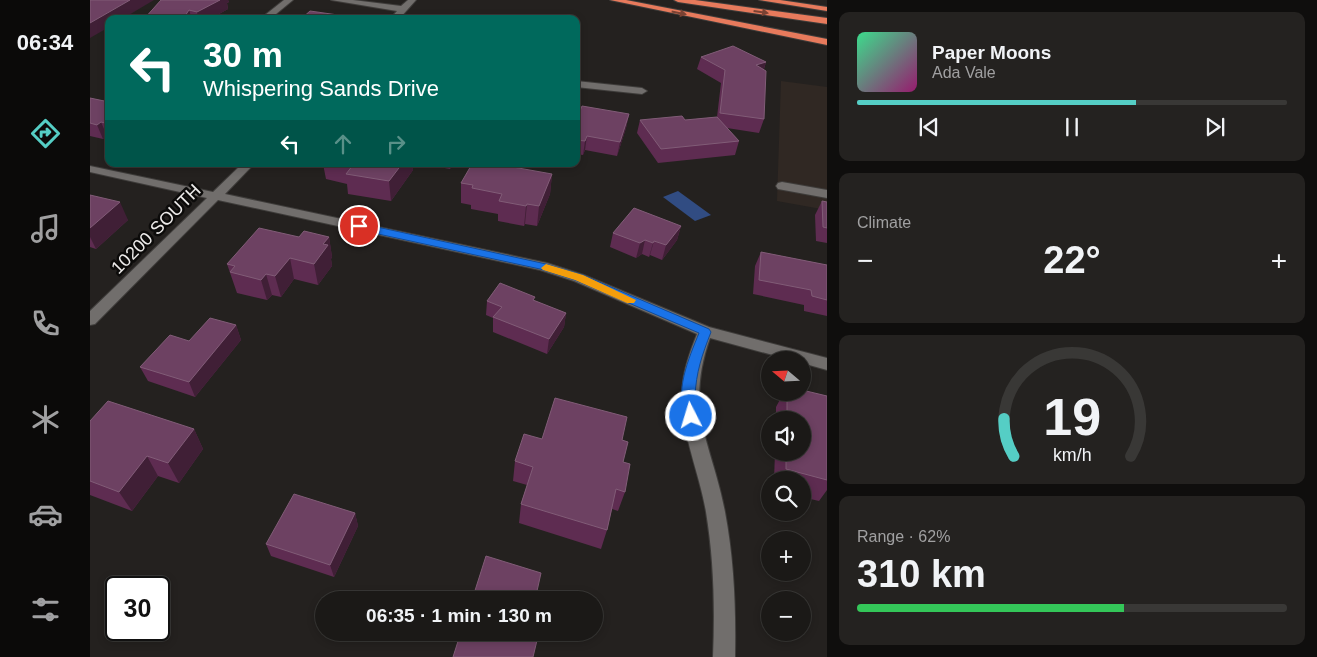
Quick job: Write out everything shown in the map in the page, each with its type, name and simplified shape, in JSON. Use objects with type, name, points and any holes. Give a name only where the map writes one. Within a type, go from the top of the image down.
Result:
[{"type":"highway","points":[[614,0],[827,42]]},
{"type":"highway","points":[[678,0],[827,21]]},
{"type":"highway","points":[[763,0],[827,9]]},
{"type":"street","points":[[269,15],[289,0]]},
{"type":"street","points":[[335,0],[403,10]]},
{"type":"street","points":[[398,15],[412,0]]},
{"type":"street","points":[[580,84],[642,91]]},
{"type":"street","name":"10200 SOUTH","points":[[90,320],[245,167]]},
{"type":"street","points":[[90,169],[542,266],[579,278],[705,332],[827,364]]},
{"type":"street","points":[[782,186],[827,194]]},
{"type":"street","points":[[705,332],[691,370],[689,400],[694,432],[715,508],[719,536],[726,614],[724,657]]},
{"type":"shaded area","points":[[781,81],[827,87],[827,210],[777,201]]},
{"type":"water","points":[[678,191],[711,215],[695,221],[663,197]]},
{"type":"building","points":[[90,0],[130,0],[90,23]]},
{"type":"building","points":[[161,0],[220,0],[197,12],[189,10],[186,15],[148,15]]},
{"type":"building","points":[[310,11],[338,15],[306,15]]},
{"type":"building","points":[[733,46],[766,62],[756,65],[766,71],[764,119],[720,113],[725,70],[701,57]]},
{"type":"building","points":[[90,98],[105,101],[105,123],[101,122],[97,125],[90,123]]},
{"type":"building","points":[[582,106],[629,114],[620,142],[587,136],[585,141],[580,140],[580,111]]},
{"type":"building","points":[[682,116],[685,120],[717,117],[739,141],[661,149],[640,120]]},
{"type":"building","points":[[351,167],[400,167],[389,181],[346,174]]},
{"type":"building","points":[[470,167],[513,167],[552,174],[539,206],[527,204],[526,206],[499,201],[502,194],[472,188],[473,185],[461,183]]},
{"type":"building","points":[[90,195],[120,202],[90,228]]},
{"type":"building","points":[[822,201],[827,202],[827,228],[823,227]]},
{"type":"building","points":[[634,208],[681,226],[666,245],[645,240],[640,243],[613,233]]},
{"type":"building","points":[[259,228],[299,237],[304,231],[329,237],[323,244],[328,245],[314,264],[290,258],[275,276],[266,274],[261,280],[230,272],[235,266],[227,264]]},
{"type":"building","points":[[761,252],[827,265],[827,300],[812,296],[811,290],[759,280]]},
{"type":"building","points":[[500,283],[535,297],[533,300],[566,313],[549,339],[493,317],[502,307],[487,301]]},
{"type":"building","points":[[210,318],[236,325],[189,382],[140,367],[170,335],[189,341]]},
{"type":"building","points":[[811,392],[827,396],[827,480],[811,476],[811,471],[786,469],[786,461],[811,461],[811,411],[787,411],[787,401],[811,401]]},
{"type":"building","points":[[555,398],[627,417],[622,440],[628,442],[623,462],[630,464],[625,492],[616,489],[607,530],[521,504],[533,467],[515,461],[524,434],[542,439]]},
{"type":"building","points":[[108,401],[194,429],[168,463],[147,456],[119,492],[90,481],[90,421]]},
{"type":"building","points":[[294,494],[355,513],[330,565],[266,544]]},
{"type":"building","points":[[486,556],[541,573],[537,591],[475,591]]},
{"type":"building","points":[[458,641],[537,641],[533,657],[453,657]]},
{"type":"slow traffic","points":[[546,268],[579,278],[630,300]]},
{"type":"route","points":[[359,226],[542,266],[579,278],[705,332],[691,370],[689,400],[691,416]]}]
